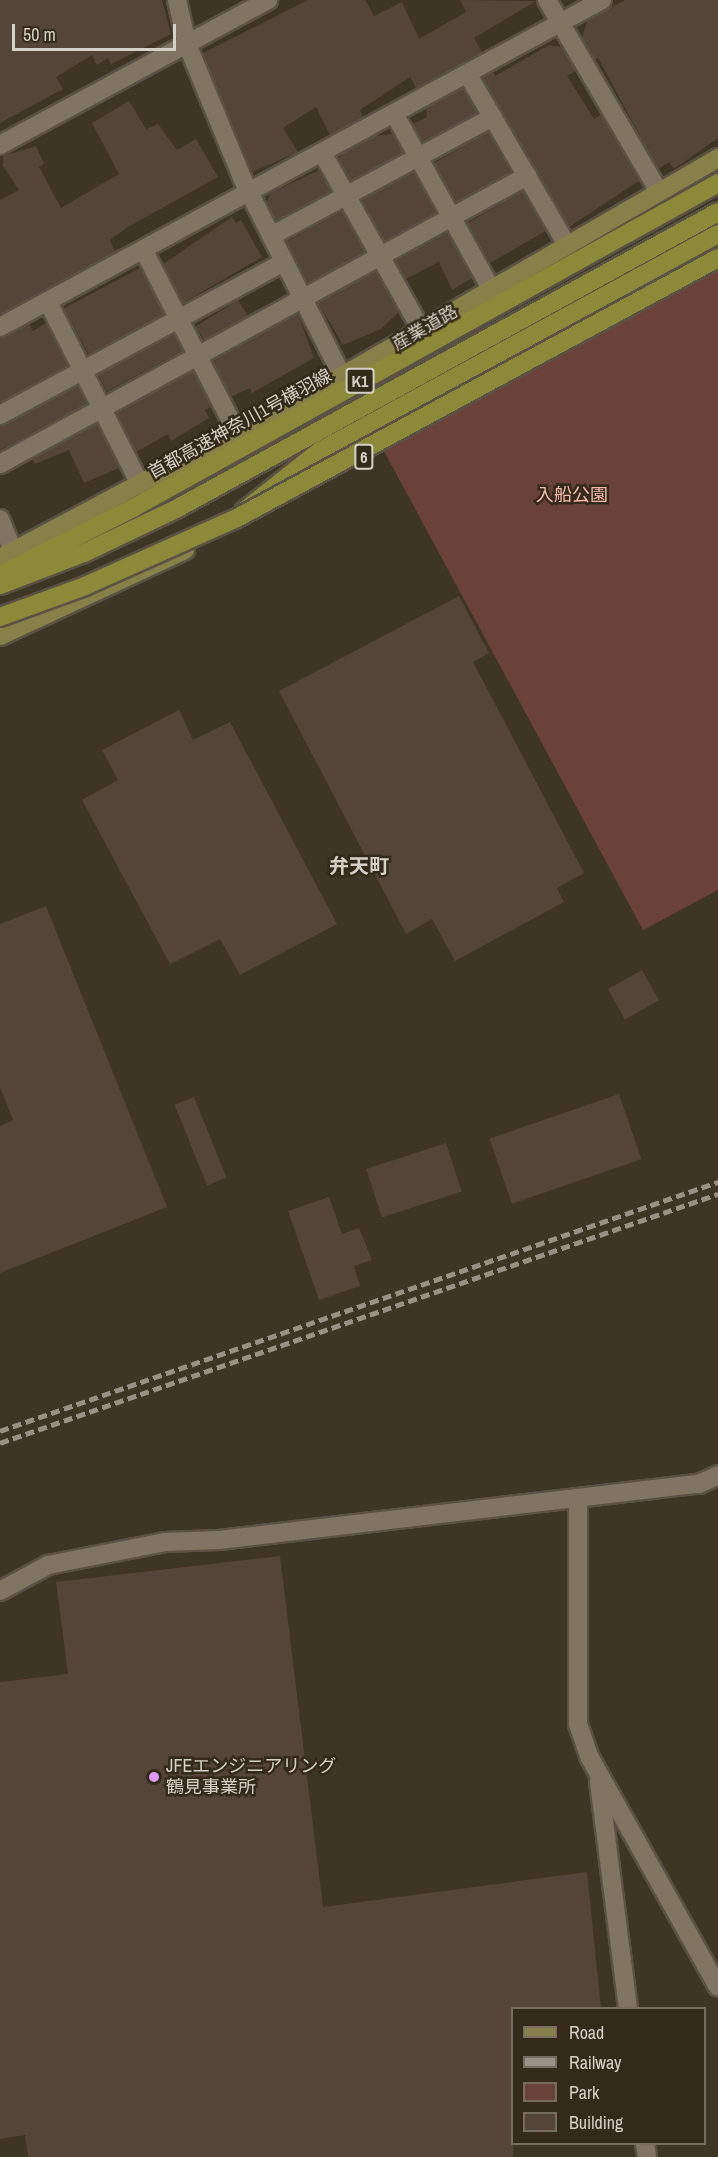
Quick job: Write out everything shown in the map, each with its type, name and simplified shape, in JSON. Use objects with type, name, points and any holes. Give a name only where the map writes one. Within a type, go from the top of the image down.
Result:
[{"type":"highway","name":"首都高速神奈川1号横羽線","points":[[0,575],[135,507],[718,183]]},
{"type":"highway","points":[[224,531],[320,450],[580,299],[718,212]]},
{"type":"highway","points":[[0,585],[84,554],[580,299],[718,234]]},
{"type":"highway","points":[[0,617],[85,586],[237,518],[718,258]]},
{"type":"main road","name":"産業道路","points":[[6,555],[342,376],[718,158]]},
{"type":"main road","name":"6","points":[[0,636],[224,531],[718,258]]},
{"type":"street","points":[[177,0],[187,44],[249,192],[342,376]]},
{"type":"street","points":[[0,145],[268,0]]},
{"type":"street","points":[[547,0],[659,192]]},
{"type":"street","points":[[0,327],[144,251],[249,192],[324,154],[602,0]]},
{"type":"street","points":[[468,75],[567,245]]},
{"type":"street","points":[[395,115],[491,289]]},
{"type":"street","points":[[271,236],[493,117]]},
{"type":"street","points":[[324,154],[422,331]]},
{"type":"street","points":[[0,464],[527,176]]},
{"type":"street","points":[[144,251],[199,354],[236,431]]},
{"type":"street","points":[[0,415],[284,262]]},
{"type":"street","points":[[48,302],[140,484]]},
{"type":"street","points":[[0,519],[6,555]]},
{"type":"street","points":[[0,1591],[48,1565],[165,1542],[219,1540],[699,1484],[718,1475]]},
{"type":"street","points":[[578,1498],[578,1724],[598,1772],[718,1987]]},
{"type":"street","points":[[598,1772],[628,2007]]},
{"type":"green space","name":"入船公園","points":[[718,236],[718,890],[643,930],[379,442]]},
{"type":"building","points":[[0,0],[162,0],[171,34],[111,64],[108,58],[97,65],[92,55],[56,77],[63,89],[0,123]]},
{"type":"building","points":[[308,0],[365,0],[374,16],[402,2],[419,39],[466,12],[460,0],[536,1],[474,38],[482,52],[416,88],[410,77],[360,110],[363,117],[330,135],[316,107],[283,128],[298,152],[252,172],[203,53]]},
{"type":"building","points":[[625,0],[718,0],[718,138],[674,169],[669,162],[658,169],[598,58],[595,60],[582,38],[587,21]]},
{"type":"building","points":[[549,45],[562,47],[576,71],[567,76],[594,119],[601,115],[639,181],[569,227],[483,78],[493,72],[495,76]]},
{"type":"building","points":[[463,88],[477,113],[423,142],[413,124],[427,117],[426,108]]},
{"type":"building","points":[[129,101],[146,129],[158,124],[177,150],[196,139],[218,177],[128,227],[110,240],[115,252],[0,314],[0,200],[19,190],[3,166],[3,156],[36,146],[44,164],[39,167],[61,208],[119,174],[92,123]]},
{"type":"building","points":[[488,132],[511,172],[457,203],[434,163]]},
{"type":"building","points":[[393,134],[403,153],[351,181],[339,159],[341,154],[374,136]]},
{"type":"building","points":[[319,170],[331,191],[276,221],[267,202],[270,193]]},
{"type":"building","points":[[414,172],[436,213],[384,241],[362,200]]},
{"type":"building","points":[[523,191],[546,231],[491,263],[468,223]]},
{"type":"building","points":[[342,211],[365,252],[309,283],[286,242]]},
{"type":"building","points":[[232,217],[236,223],[241,220],[262,257],[183,303],[163,264]]},
{"type":"building","points":[[447,233],[472,278],[452,290],[439,262],[406,279],[396,261]]},
{"type":"building","points":[[140,268],[164,314],[88,354],[64,308]]},
{"type":"building","points":[[376,271],[399,312],[381,329],[343,345],[318,303]]},
{"type":"building","points":[[238,300],[248,316],[206,343],[196,326]]},
{"type":"building","points":[[298,314],[314,358],[252,393],[250,388],[231,397],[213,361]]},
{"type":"building","points":[[46,323],[68,366],[0,402],[0,338],[29,324],[33,331]]},
{"type":"building","points":[[174,334],[183,351],[107,391],[98,374]]},
{"type":"building","points":[[193,371],[211,407],[205,410],[209,418],[171,441],[168,434],[136,452],[117,413]]},
{"type":"building","points":[[78,386],[87,404],[0,450],[0,426]]},
{"type":"building","points":[[97,424],[119,468],[84,483],[69,450],[35,464],[32,459]]},
{"type":"building","points":[[459,596],[489,653],[473,662],[584,873],[557,888],[564,902],[455,961],[432,919],[406,934],[279,691]]},
{"type":"building","points":[[179,710],[193,740],[230,722],[337,924],[240,975],[220,939],[170,964],[82,800],[118,780],[102,750]]},
{"type":"building","points":[[46,906],[167,1207],[0,1273],[0,1126],[13,1120],[0,1087],[0,924]]},
{"type":"building","points":[[642,970],[659,1001],[625,1020],[608,989]]},
{"type":"building","points":[[619,1094],[641,1159],[512,1204],[489,1139]]},
{"type":"building","points":[[194,1097],[227,1178],[207,1186],[175,1105]]},
{"type":"building","points":[[446,1143],[462,1192],[382,1217],[366,1169]]},
{"type":"building","points":[[329,1197],[342,1234],[359,1228],[372,1260],[354,1266],[360,1286],[319,1300],[288,1211]]},
{"type":"building","name":"JFEエンジニアリング 鶴見事業所","points":[[280,1556],[323,1907],[587,1872],[601,2007],[511,2007],[511,2145],[513,2145],[513,2157],[28,2157],[25,2135],[0,2139],[0,1682],[68,1674],[56,1582]]},
{"type":"railway","points":[[0,1431],[718,1182]]},
{"type":"railway","points":[[0,1443],[718,1194]]},
{"type":"place","name":"JFEエンジニアリング 鶴見事業所","points":[[154,1777]]},
{"type":"district","name":"弁天町","points":[[359,865]]}]
